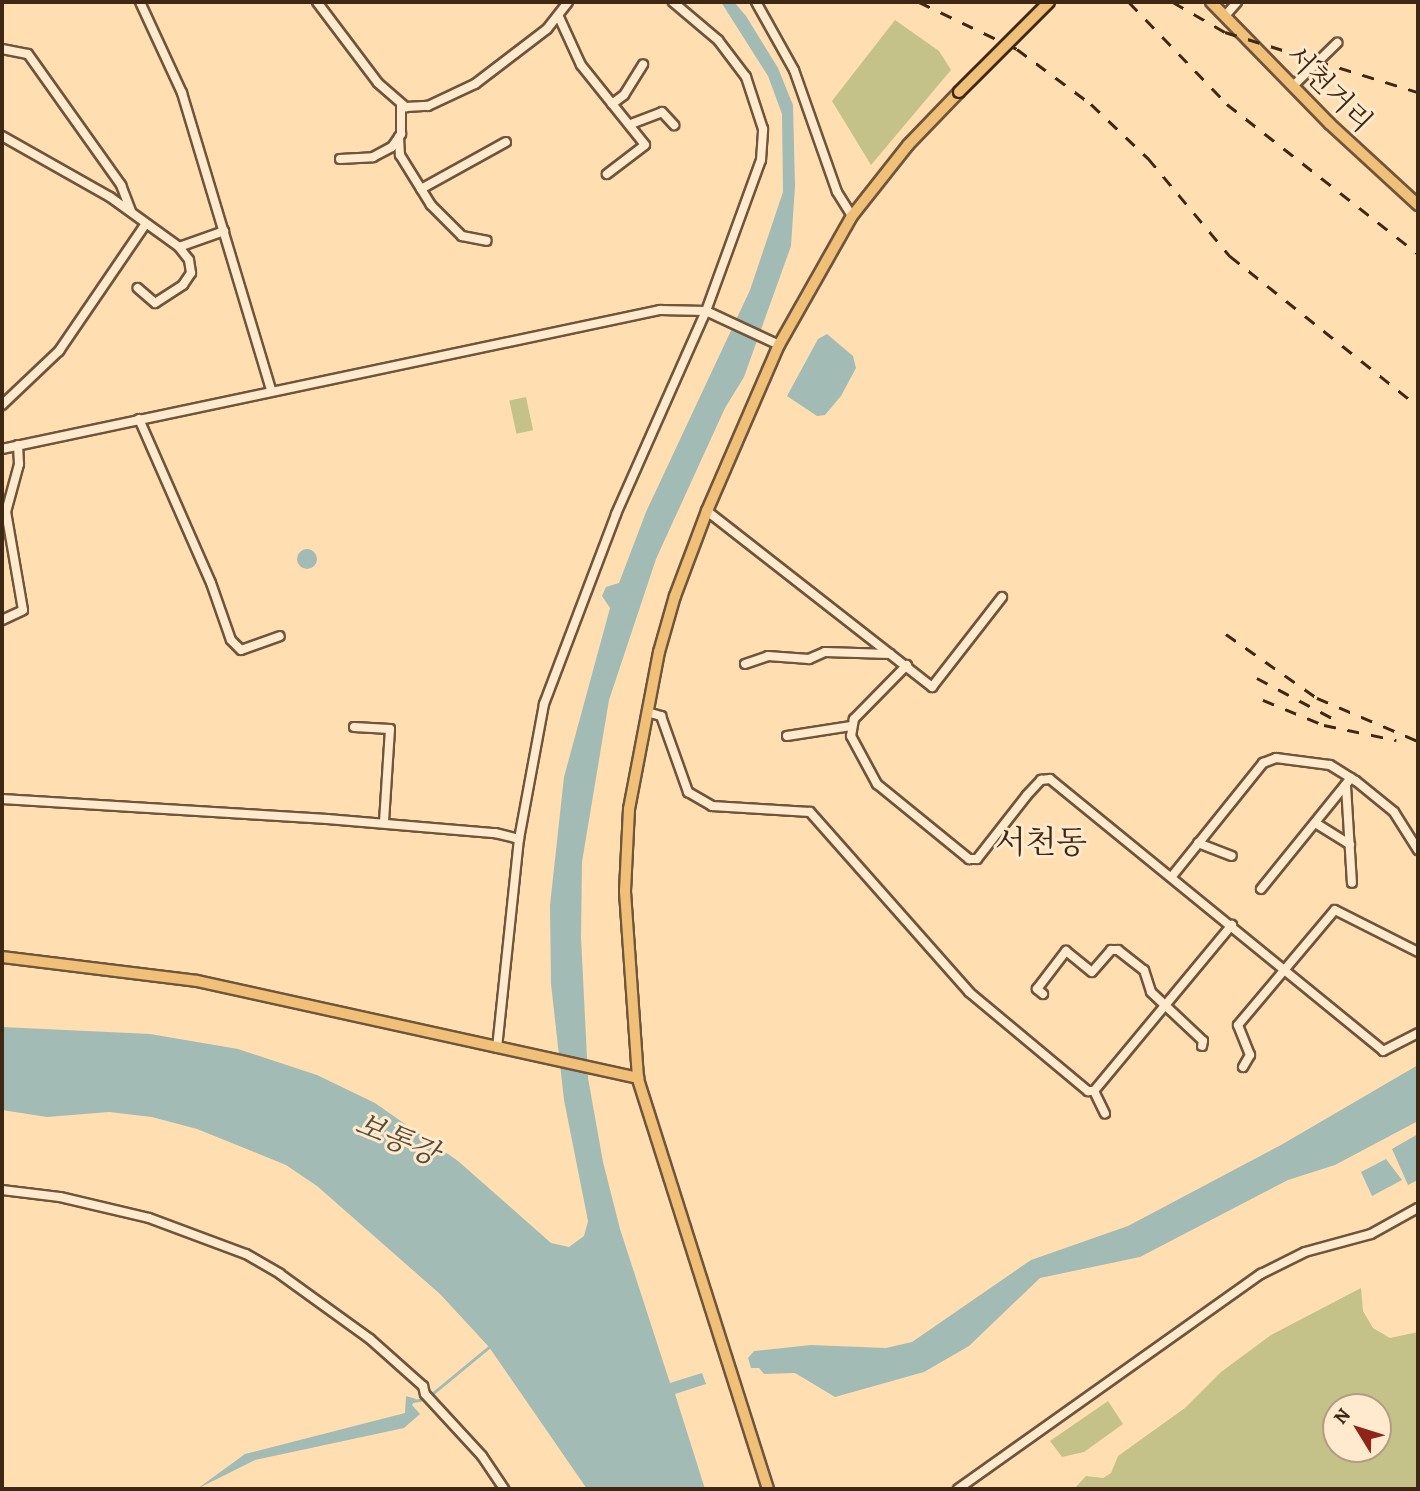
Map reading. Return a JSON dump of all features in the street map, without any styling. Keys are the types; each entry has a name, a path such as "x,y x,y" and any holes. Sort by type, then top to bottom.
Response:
{"main road":[{"path":"768,1489 638,1078 625,891 629,809 646,712 672,607 706,511 779,345 852,216 908,145 1049,2"},
{"name":"서천거리","path":"1211,2 1293,86 1418,205"},
{"path":"2,957 197,981 638,1078"}],"street":[{"path":"140,2 182,93 271,390"},
{"path":"317,2 378,83 401,104 428,106 475,84 559,17 569,2"},
{"path":"503,1050 519,839 536,734 569,632 706,311 761,159 763,129 746,77 732,55 673,2"},
{"path":"756,2 794,70 836,192 852,216"},
{"path":"1225,16 1237,2"},
{"path":"559,17 573,52 645,145 607,174"},
{"path":"1293,86 1337,43"},
{"path":"2,49 28,54 121,185 131,211"},
{"path":"612,104 625,95 643,65"},
{"path":"401,104 400,155 421,189 462,236 487,241"},
{"path":"631,124 662,112 674,125"},
{"path":"2,136 131,211 145,225 179,247 189,260 191,273 183,285 155,303 138,288"},
{"path":"340,159 382,154 399,137"},
{"path":"421,189 506,142"},
{"path":"2,405 59,351 145,225"},
{"path":"179,247 224,231"},
{"path":"2,449 271,390 660,310 706,311 779,345"},
{"path":"139,419 211,583 231,640 241,650 280,636"},
{"path":"2,620 23,610 6,512 19,464 18,445"},
{"path":"706,511 932,687 1002,597"},
{"path":"745,664 768,656 809,659 824,652 890,654"},
{"path":"787,736 851,726 907,665"},
{"path":"646,712 661,716 688,792 712,806 810,812 969,992 1072,1074 1084,1089 1094,1091"},
{"path":"851,726 858,752 877,784 969,859 977,859 1041,780 1051,779 1173,875 1383,1051 1418,1033"},
{"path":"354,727 390,729 384,823"},
{"path":"1173,875 1263,763 1276,758 1330,765 1348,782 1394,812 1418,850"},
{"path":"1261,889 1317,824 1348,782"},
{"path":"1348,782 1352,883"},
{"path":"2,799 384,823 519,839"},
{"path":"1317,824 1350,845"},
{"path":"1198,844 1232,856"},
{"path":"1243,1067 1250,1055 1238,1025 1335,910 1418,952"},
{"path":"1094,1091 1232,925"},
{"path":"1043,994 1037,989 1066,951 1092,972 1111,950 1118,950 1144,970 1151,992 1203,1041 1202,1046"},
{"path":"1094,1091 1105,1114"},
{"path":"2,1190 60,1197 149,1218 246,1255 370,1339 423,1386 429,1396 467,1436 504,1489"},
{"path":"958,1489 1261,1274 1305,1252 1371,1234 1418,1208"}],"shaded area":[{"path":"895,20 939,51 951,70 871,165 832,101"},
{"path":"526,397 533,430 516,434 509,401"},
{"path":"1361,1288 1363,1311 1373,1328 1390,1338 1418,1332 1418,1489 1074,1489 1086,1476 1103,1478 1111,1473 1118,1456 1185,1408 1221,1372 1271,1335"},
{"path":"1108,1401 1123,1424 1084,1452 1062,1457 1050,1441"}],"water":[{"name":"보통강","path":"721,2 734,2 746,16 778,68 793,105 795,186 791,246 744,377 725,408 656,559 609,700 582,862 581,937 588,1078 603,1162 620,1229 670,1383 702,1373 706,1384 675,1394 705,1489 587,1489 489,1347 440,1294 317,1186 286,1165 197,1129 152,1117 109,1112 47,1117 2,1110 2,1027 150,1034 238,1049 317,1075 375,1103 458,1161 551,1243 569,1247 584,1236 588,1221 564,1100 551,984 550,905 564,777 610,608 602,596 606,587 619,583 646,512 750,290 783,192 782,114 768,76"},
{"path":"827,334 853,356 856,368 841,396 825,415 817,416 787,396 818,339"},
{"path":"307,549 314,552 317,559 314,566 307,569 300,566 297,559 300,552"},
{"path":"1418,1065 1418,1121 1335,1165 1288,1180 1140,1257 1040,1278 969,1346 924,1372 835,1397 795,1373 764,1374 759,1368 751,1368 748,1358 754,1351 811,1345 886,1348 912,1342 1031,1260 1128,1226 1281,1145"},
{"path":"1418,1134 1418,1180 1408,1185 1392,1149"},
{"path":"1386,1159 1402,1180 1372,1196 1361,1172"},
{"path":"406,1396 416,1399 412,1405 420,1414 404,1428 255,1460 197,1489 245,1454 405,1413"}],"waterway":[{"path":"413,1401 426,1399 489,1347"}],"railway":[{"path":"919,2 1017,49 1091,104 1148,158 1230,256 1418,406"},
{"path":"1129,2 1227,104 1418,254"},
{"path":"1173,2 1225,32 1418,92"},
{"path":"1226,634 1317,698 1418,741"},
{"path":"1257,678 1334,719"},
{"path":"1263,700 1324,725 1396,740"}],"district":[{"name":"서천동","path":"1041,842"}]}
